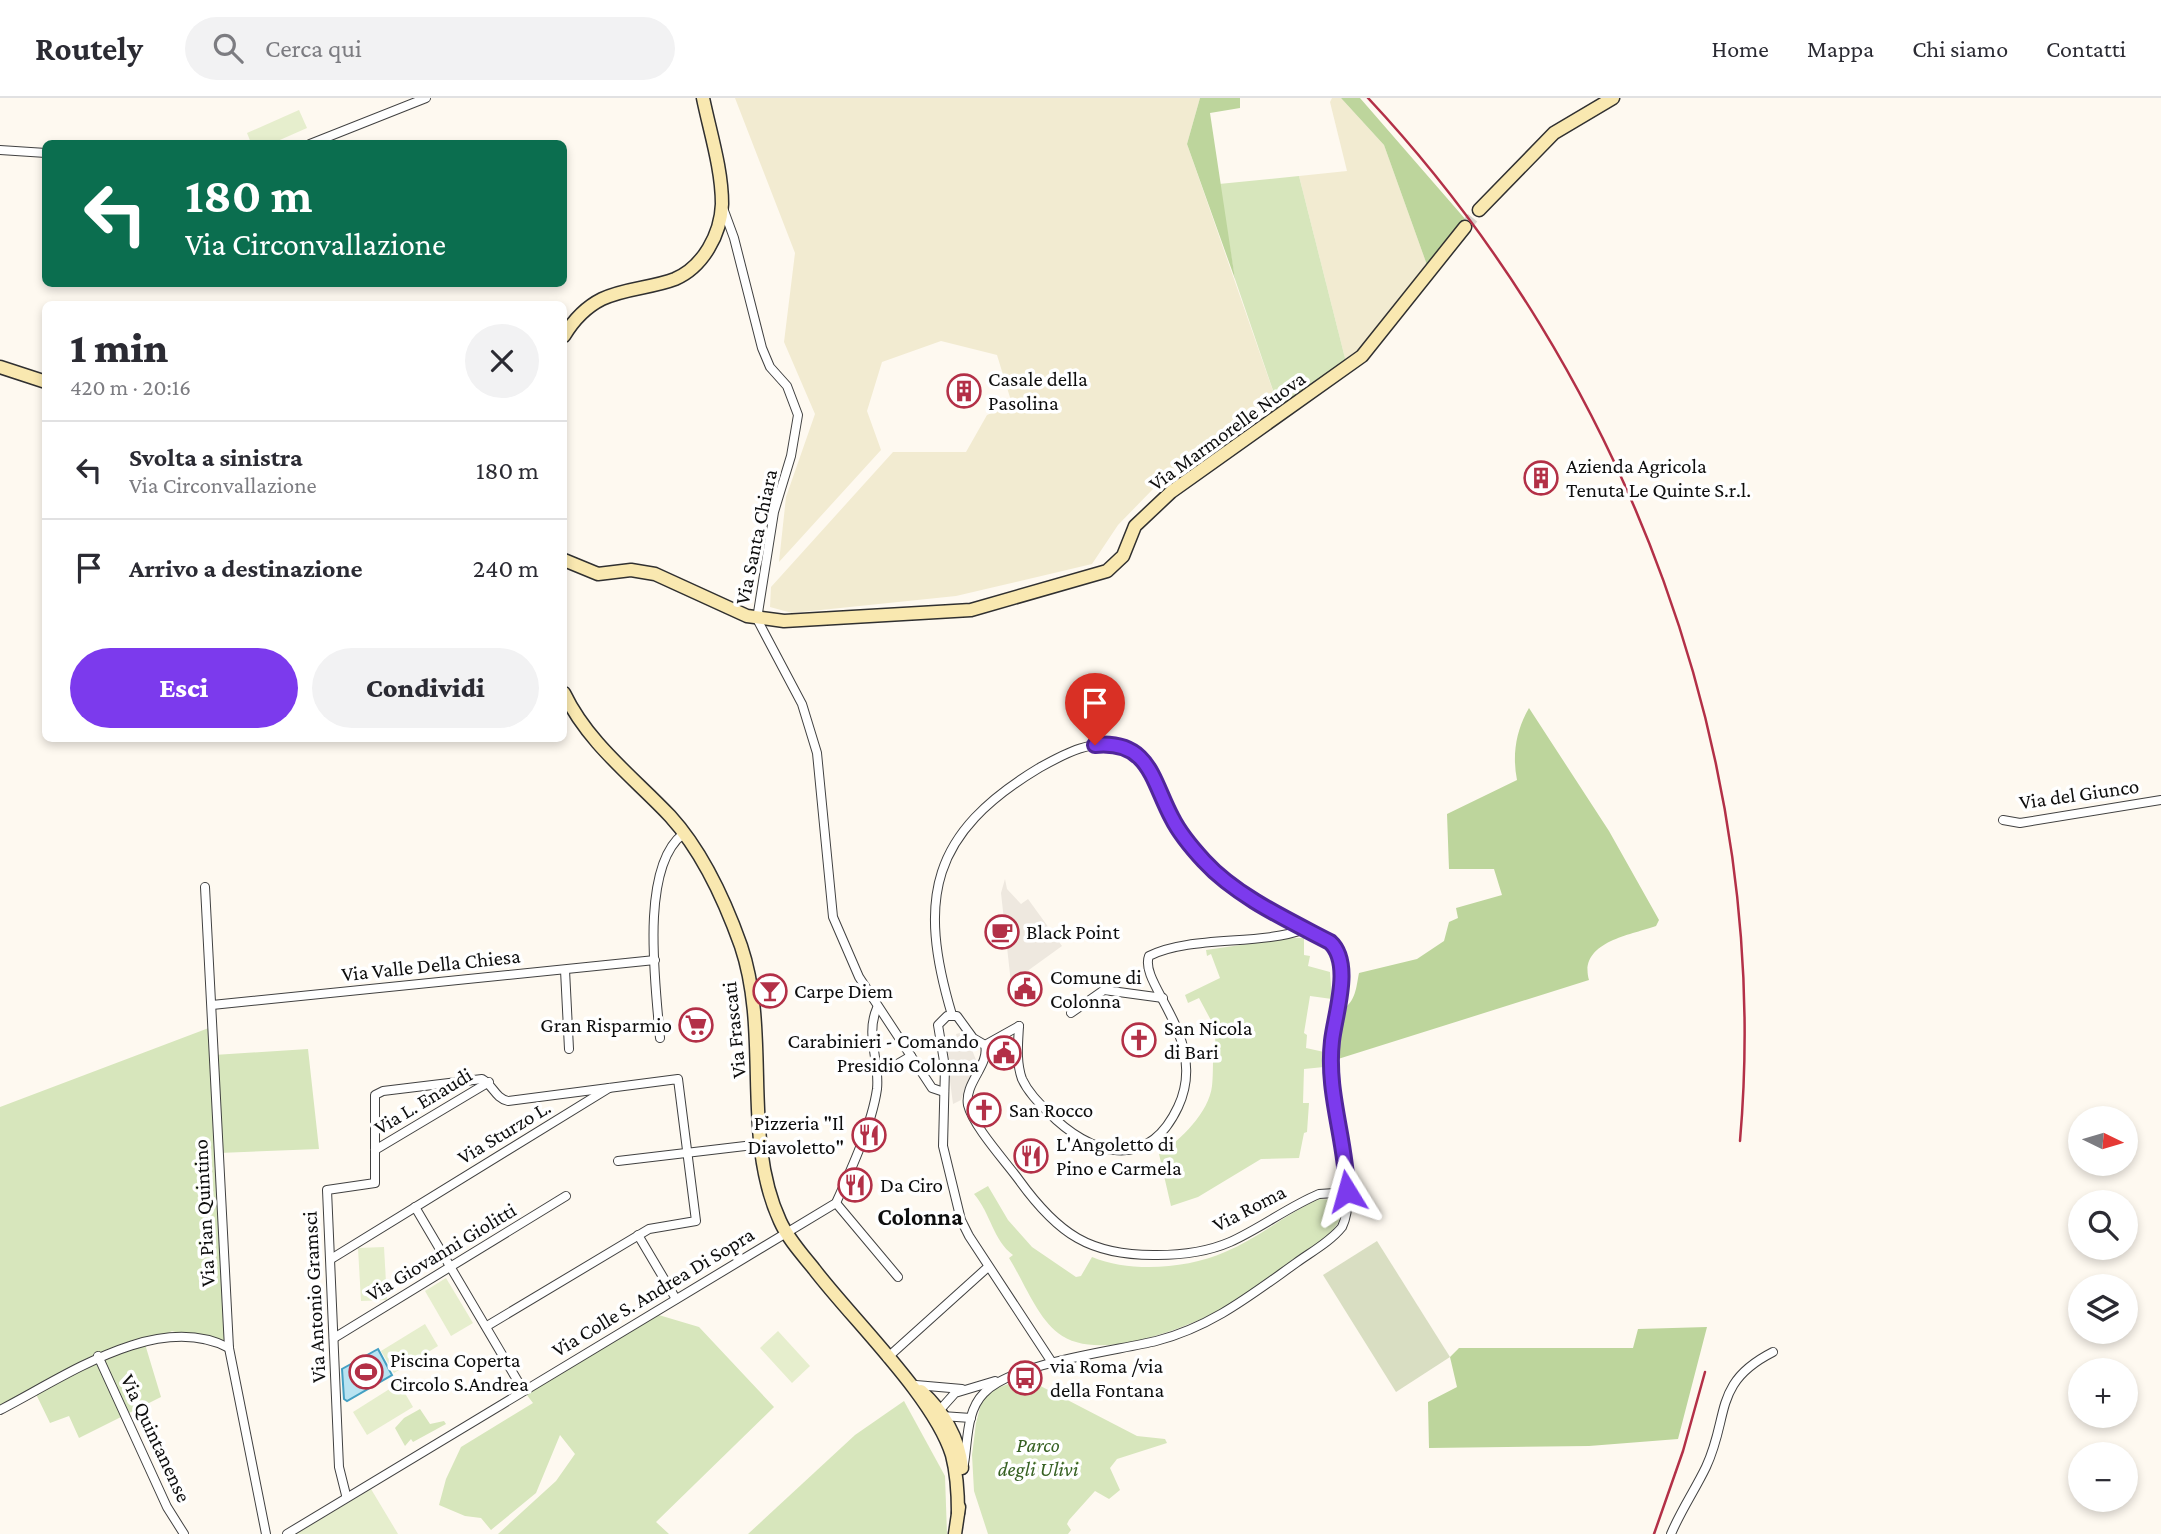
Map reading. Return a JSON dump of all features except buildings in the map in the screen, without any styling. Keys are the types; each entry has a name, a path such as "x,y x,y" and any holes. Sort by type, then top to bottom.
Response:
{"street":[{"path":"320,140 426,98"},
{"path":"567,332 576,319 600,300 673,279 688,271 714,238 722,206 703,98"},
{"path":"1479,210 1554,133 1614,98"},
{"path":"0,150 42,153"},
{"name":"Via Santa Chiara","path":"722,206 762,348 770,367 794,400 797,423 774,512 757,619 812,728 817,753 833,917 850,958 877,1008 934,1090 944,1093"},
{"name":"Via Marmorelle Nuova","path":"567,562 598,574 636,570 655,574 757,619 791,621 971,610 1107,571 1123,556 1135,526 1171,492 1362,356 1465,227"},
{"path":"0,367 42,381"},
{"name":"Via Frascati","path":"567,698 586,732 683,834 728,914 751,983 762,1144 769,1191 787,1233 887,1358 939,1415"},
{"path":"949,1015 934,934 938,885 948,853 972,819 1001,793 1057,758 1091,746 1117,746 1141,758 1154,776 1174,822 1208,865 1229,882 1332,944 1340,961 1331,1075 1346,1177 1345,1222 1338,1233 1222,1315 1159,1340 1053,1364 965,1389 950,1397 939,1415 954,1465 958,1513"},
{"name":"Via del Giunco","path":"2003,820 2020,823 2161,800"},
{"path":"660,1038 654,960 658,881 671,847 683,834"},
{"name":"Via Pian Quintino","path":"205,887 229,1348 266,1534"},
{"path":"949,1015 960,1017 973,1038 985,1045 1018,1026 1018,1063 1030,1093 1081,1139 1104,1150 1120,1152 1148,1142 1175,1112 1186,1081 1184,1044 1148,969 1147,959 1151,955 1215,942 1287,934 1305,929"},
{"name":"Via Valle Della Chiesa","path":"212,1005 654,960"},
{"path":"565,970 569,1049"},
{"path":"1071,1013 1104,990 1163,998"},
{"path":"877,1008 872,1020 877,1087 858,1150 836,1203 898,1277"},
{"path":"949,1015 938,1027 944,1062 943,1133 946,1159 961,1220 988,1267 1053,1364"},
{"name":"Via Roma","path":"985,1045 985,1054 973,1081 968,1101 972,1113 1032,1197 1080,1239 1104,1252 1142,1255 1201,1251 1235,1240 1319,1194 1335,1192 1346,1205"},
{"path":"894,1066 911,1056"},
{"name":"Via Antonio Gramsci","path":"346,1495 340,1467 327,1190 376,1183 373,1104 376,1093 482,1079 489,1082"},
{"path":"487,1326 649,1229 696,1221 678,1079 508,1101 498,1096 489,1082"},
{"name":"Via L. Enaudi","path":"375,1150 489,1082"},
{"name":"Via Sturzo L.","path":"331,1259 612,1087"},
{"path":"618,1161 762,1144"},
{"name":"Via Giovanni Giolitti","path":"334,1338 566,1196"},
{"name":"Via Colle S. Andrea Di Sopra","path":"287,1534 346,1495 836,1203"},
{"path":"415,1207 523,1390"},
{"path":"638,1235 676,1299"},
{"path":"887,1358 988,1267"},
{"path":"0,1410 115,1349 174,1337 209,1338 229,1348"},
{"path":"1671,1534 1682,1506 1706,1467 1720,1412 1733,1383 1748,1368 1773,1352"},
{"name":"Via Quintanense","path":"98,1356 167,1507 184,1534"},
{"path":"955,1534 971,1418 981,1396 1005,1378"},
{"path":"908,1381 931,1389 965,1389"},
{"path":"939,1415 971,1418"},
{"path":"939,1415 960,1452 962,1477"}],"shaded area":[{"path":"735,98 1200,98 1187,144 1279,408 1191,450 1118,525 1092,564 956,596 792,613 770,607 771,587 893,452 966,452 987,415 1012,404 997,355 941,341 882,362 867,411 881,450 779,562 786,497 815,414 784,342 795,253"},
{"path":"1332,98 1341,98 1384,145 1427,265 1370,340 1346,362 1299,176 1347,171 1330,102"},
{"path":"1005,879 1007,889 1021,904 1028,899 1062,946 1011,983 1001,893"},
{"path":"965,1032 976,1060 961,1100 953,1104 946,1050 959,1047 956,1034"}],"green space":[{"path":"1200,98 1240,98 1240,108 1210,113 1235,279 1187,144"},
{"path":"1341,98 1360,98 1466,220 1427,265 1384,145"},
{"path":"299,110 307,128 280,140 250,140 247,133"},
{"path":"1299,176 1346,362 1279,408 1235,279 1219,184"},
{"path":"1529,708 1609,831 1659,920 1656,926 1621,937 1599,949 1591,957 1588,967 1589,980 1338,1059 1342,1010 1353,998 1359,973 1417,959 1444,941 1449,922 1458,918 1456,908 1502,895 1494,869 1449,869 1447,814 1517,780 1516,743"},
{"path":"1304,938 1304,955 1310,956 1308,966 1330,972 1332,999 1310,996 1304,1033 1307,1035 1306,1048 1324,1052 1324,1067 1304,1069 1303,1103 1309,1103 1307,1132 1304,1133 1299,1158 1261,1159 1198,1197 1171,1206 1159,1154 1185,1133 1206,1106 1212,1086 1213,1054 1216,1052 1215,1037 1207,1037 1205,1031 1214,1026 1199,998 1188,1003 1185,995 1220,978 1211,954 1207,956 1206,950"},
{"path":"214,1026 214,1055 308,1049 319,1149 219,1153 229,1348 172,1331 145,1344 161,1397 79,1438 69,1416 50,1423 35,1392 0,1410 0,1107"},
{"path":"988,1186 1008,1220 1032,1247 1076,1277 1081,1276 1092,1257 1141,1267 1176,1265 1210,1258 1237,1246 1319,1199 1335,1200 1340,1209 1340,1217 1336,1226 1321,1240 1243,1297 1218,1311 1148,1338 1098,1345 1076,1342 1058,1333 1044,1318 1009,1258 1013,1255 1001,1242 974,1194"},
{"path":"1377,1241 1450,1357 1396,1392 1323,1275"},
{"path":"384,1247 387,1300 361,1301 358,1248"},
{"path":"446,1278 473,1323 451,1336 425,1291"},
{"path":"652,1313 699,1327 774,1407 656,1522 669,1534 498,1534 556,1481 575,1454 560,1435 536,1493 491,1530 481,1518 465,1516 439,1505 446,1479 461,1447 533,1403 523,1390"},
{"path":"425,1324 438,1346 394,1373 381,1351"},
{"path":"1707,1327 1678,1439 1589,1446 1429,1448 1428,1402 1457,1387 1450,1357 1459,1348 1633,1348 1638,1329"},
{"path":"778,1331 810,1366 792,1383 760,1348"},
{"name":"Parco degli Ulivi","path":"1025,1378 1137,1436 1165,1439 1167,1443 1117,1459 1110,1468 1120,1490 1109,1499 1095,1491 1069,1520 1067,1524 1071,1530 1068,1534 988,1534 974,1491 972,1455 981,1404 989,1391"},
{"path":"399,1383 413,1407 367,1435 353,1412"},
{"path":"904,1401 945,1476 947,1534 748,1534 855,1435"},
{"path":"420,1409 430,1424 444,1421 446,1424 413,1442 411,1439 405,1446 395,1428 404,1418"},
{"path":"371,1489 398,1534 296,1534"}],"water":[{"name":"Piscina Coperta Circolo S.Andrea","path":"378,1349 392,1375 347,1401 344,1399 342,1369"}],"tunnel":[{"path":"1465,227 1479,210"}],"railway":[{"path":"1368,98 1460,207 1540,324 1608,450 1664,581 1705,717 1732,857 1744,998 1740,1141"},
{"path":"1654,1534 1683,1451 1705,1372"}],"place":[{"name":"Casale della Pasolina","path":"964,391"},
{"name":"Azienda Agricola Tenuta Le Quinte S.r.l.","path":"1541,478"},
{"name":"Black Point","path":"1002,932"},
{"name":"Comune di Colonna","path":"1025,989"},
{"name":"Carpe Diem","path":"770,991"},
{"name":"Gran Risparmio","path":"696,1025"},
{"name":"San Nicola di Bari","path":"1139,1040"},
{"name":"Carabinieri - Comando Presidio Colonna","path":"1004,1053"},
{"name":"San Rocco","path":"984,1110"},
{"name":"Pizzeria \"Il Diavoletto\"","path":"869,1135"},
{"name":"L'Angoletto di Pino e Carmela","path":"1031,1156"},
{"name":"Da Ciro","path":"855,1185"},
{"name":"Piscina Coperta Circolo S.Andrea","path":"366,1372"},
{"name":"via Roma /via della Fontana","path":"1025,1378"}],"district":[{"name":"Colonna","path":"920,1217"}],"route":[{"path":"1095,745 1121,747 1141,758 1154,776 1174,822 1208,865 1255,899 1330,942 1338,951 1341,964 1331,1075 1347,1191"}]}
